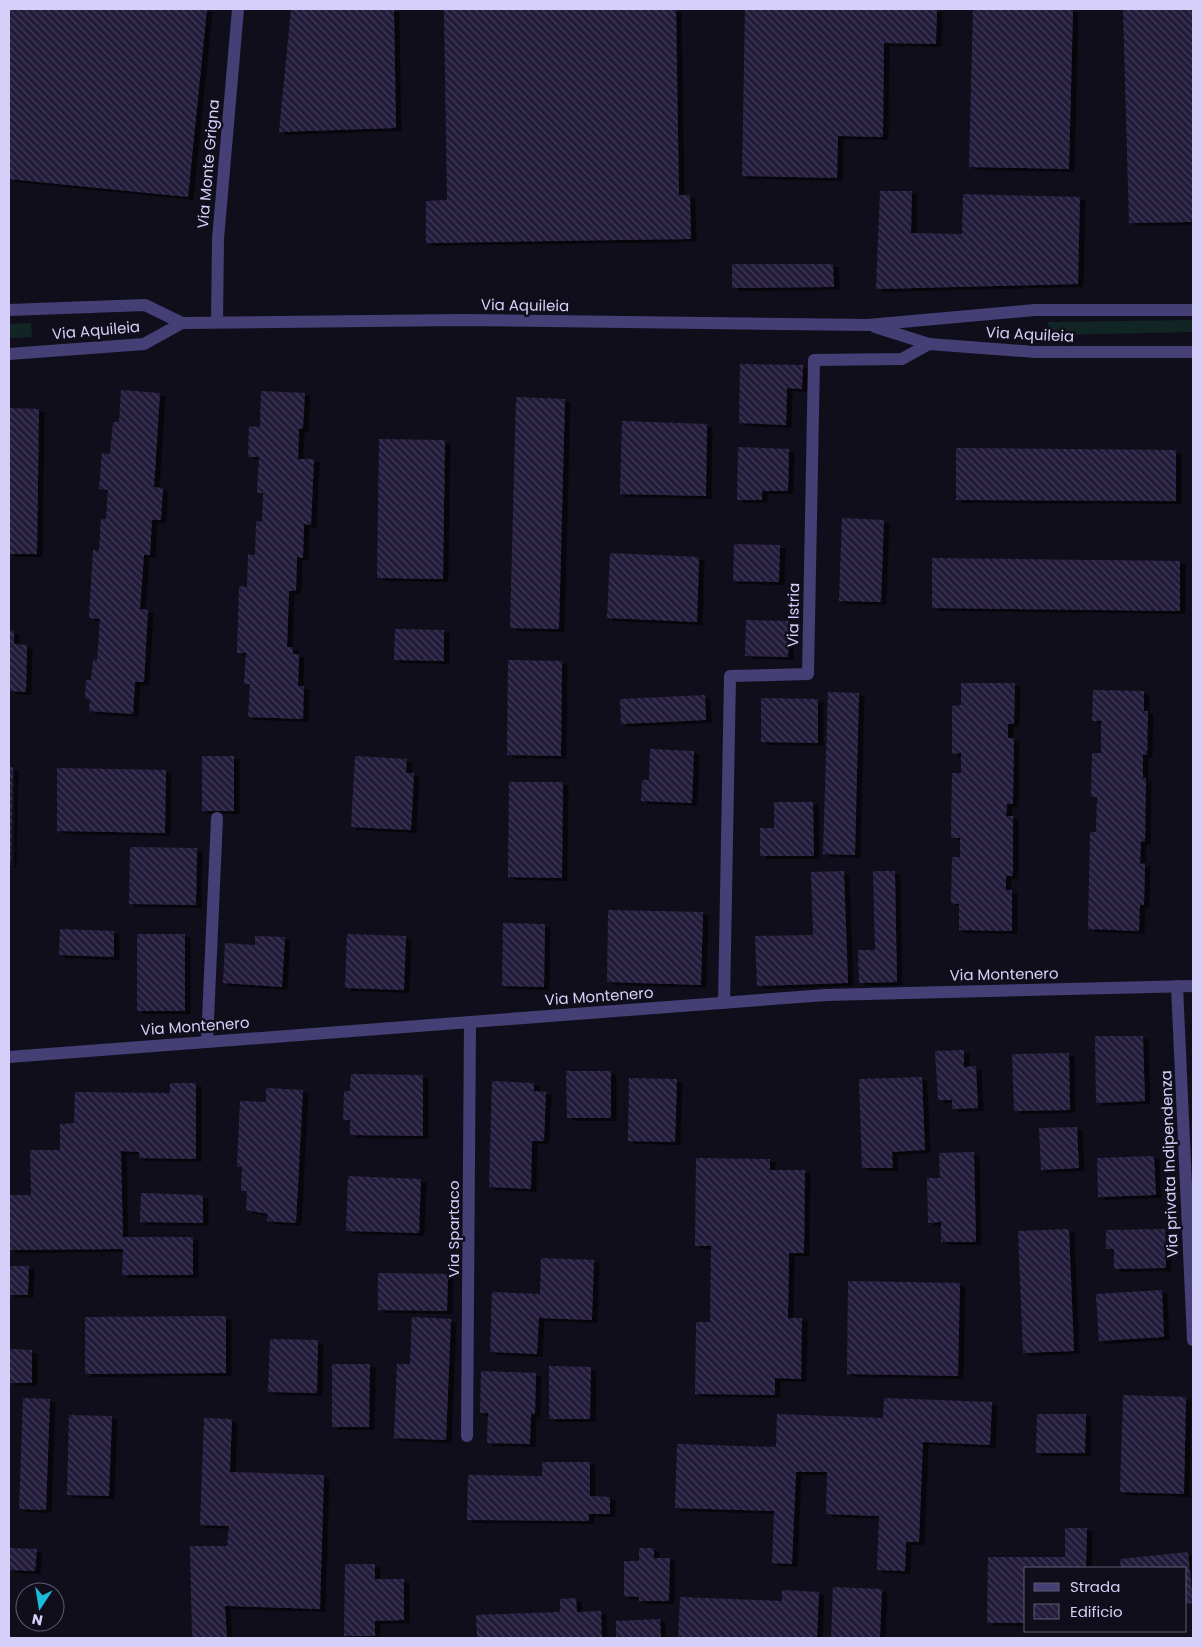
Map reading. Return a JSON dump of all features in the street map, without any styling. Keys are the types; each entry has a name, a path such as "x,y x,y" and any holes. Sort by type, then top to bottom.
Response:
{"street":[{"name":"Via Monte Grigna","path":"217,322 218,239 238,9"},
{"name":"Via Aquileia","path":"9,310 146,305 182,323"},
{"name":"Via Aquileia","path":"9,354 144,344 182,323 462,320 868,325 1036,310 1193,310"},
{"name":"Via Aquileia","path":"868,325 928,344 1036,352 1193,352"},
{"name":"Via Istria","path":"724,1003 730,676 808,674 814,360 902,359 928,344"},
{"path":"208,1042 218,818"},
{"name":"Via privata Indipendenza","path":"1177,986 1193,1340"},
{"name":"Via Montenero","path":"9,1057 826,995 1193,986"},
{"name":"Via Spartaco","path":"467,1436 470,1022"}],"green space":[{"path":"1193,320 1193,332 1050,335 1048,322"},
{"path":"31,323 32,337 9,338 9,324"}],"building":[{"path":"9,9 207,9 188,197 9,179"},
{"path":"291,9 394,9 396,128 279,132"},
{"path":"444,9 676,9 679,195 690,195 691,239 426,243 426,201 447,200"},
{"path":"745,9 937,9 936,44 884,43 883,137 838,136 837,178 742,176"},
{"path":"973,9 1073,9 1069,169 969,167"},
{"path":"1123,9 1193,9 1193,222 1129,223"},
{"path":"880,191 912,191 911,233 962,234 963,194 1080,197 1078,284 876,289"},
{"path":"732,264 833,264 834,287 732,288"},
{"path":"740,364 803,365 802,389 787,388 786,425 739,423"},
{"path":"121,390 160,393 154,487 163,488 161,520 152,520 150,555 144,555 140,609 148,610 144,682 135,682 133,714 89,711 90,699 85,699 86,680 91,680 93,660 97,660 100,619 89,618 93,550 99,551 101,519 106,519 108,490 99,489 102,453 110,454 113,422 119,422"},
{"path":"261,391 305,393 303,428 299,429 298,459 314,459 311,525 304,524 303,558 297,557 296,591 289,591 287,647 293,647 293,654 299,654 298,686 304,686 303,719 248,717 250,684 244,684 246,653 237,653 239,586 247,587 248,554 255,555 256,521 262,522 263,493 257,493 259,457 248,457 249,426 260,427"},
{"path":"516,397 565,399 559,629 510,628"},
{"path":"9,408 39,409 37,554 9,554"},
{"path":"622,421 707,424 706,496 620,494"},
{"path":"379,439 445,440 443,579 377,578"},
{"path":"738,447 789,449 788,491 762,491 762,500 737,500"},
{"path":"956,448 1176,450 1176,501 956,500"},
{"path":"842,518 884,520 881,602 839,601"},
{"path":"734,544 780,545 779,582 733,581"},
{"path":"610,553 699,557 697,622 607,618"},
{"path":"932,558 1180,561 1180,611 932,608"},
{"path":"746,620 789,621 788,657 745,656"},
{"path":"395,629 444,630 444,661 394,660"},
{"path":"9,630 14,631 14,644 27,645 26,692 9,691"},
{"path":"508,660 562,661 561,756 507,755"},
{"path":"961,683 1015,683 1014,724 1008,724 1008,738 1014,738 1013,804 1007,804 1006,816 1013,816 1013,876 1006,876 1006,890 1012,890 1012,931 959,930 959,904 951,903 952,857 960,857 960,838 951,838 952,773 961,773 961,753 952,754 952,706 961,705"},
{"path":"1093,690 1144,691 1144,711 1148,711 1147,755 1143,754 1143,778 1146,778 1145,842 1141,841 1140,864 1145,863 1144,905 1140,905 1139,931 1088,929 1090,832 1096,832 1097,797 1091,797 1092,753 1101,753 1101,721 1092,721"},
{"path":"828,692 859,693 855,855 823,854"},
{"path":"705,695 706,720 621,724 620,699"},
{"path":"761,698 818,699 818,743 761,742"},
{"path":"650,749 694,751 692,803 641,801 642,780 649,780"},
{"path":"202,756 234,756 234,811 202,811"},
{"path":"355,756 407,759 406,773 414,773 411,830 351,827"},
{"path":"9,767 13,767 11,865 9,865"},
{"path":"57,768 166,770 165,833 57,831"},
{"path":"509,782 563,782 562,878 508,877"},
{"path":"774,802 813,802 814,856 760,856 760,828 774,828"},
{"path":"130,847 197,848 196,905 129,904"},
{"path":"844,871 848,983 757,986 755,936 813,935 811,872"},
{"path":"873,871 895,871 897,982 859,983 858,950 875,950"},
{"path":"608,910 703,912 701,985 607,982"},
{"path":"503,923 545,924 544,987 502,986"},
{"path":"60,929 114,931 114,957 59,955"},
{"path":"137,934 185,934 185,1011 137,1011"},
{"path":"347,934 406,936 404,990 345,988"},
{"path":"255,936 285,937 282,987 223,983 225,943 255,945"},
{"path":"1095,1036 1143,1036 1145,1101 1096,1103"},
{"path":"964,1050 964,1067 976,1066 978,1108 952,1109 952,1100 938,1100 935,1051"},
{"path":"1069,1053 1070,1110 1014,1111 1012,1054"},
{"path":"566,1071 611,1071 611,1118 567,1118"},
{"path":"351,1074 423,1075 423,1136 350,1135 350,1120 343,1120 344,1091 350,1091"},
{"path":"922,1077 925,1150 892,1152 893,1168 862,1168 859,1079"},
{"path":"629,1078 677,1079 675,1142 628,1141"},
{"path":"492,1081 534,1083 534,1091 546,1092 544,1141 532,1141 531,1189 489,1187"},
{"path":"170,1083 196,1083 196,1159 139,1158 139,1152 121,1151 123,1237 193,1237 193,1275 122,1275 123,1249 9,1250 9,1195 31,1195 30,1150 60,1150 60,1124 74,1123 75,1092 170,1093"},
{"path":"266,1088 303,1090 296,1223 267,1221 268,1214 246,1210 247,1191 241,1191 242,1167 237,1167 240,1101 266,1102"},
{"path":"1077,1127 1079,1168 1041,1170 1039,1128"},
{"path":"974,1152 976,1242 941,1242 941,1222 928,1223 927,1178 940,1178 939,1153"},
{"path":"1154,1156 1156,1195 1098,1197 1097,1158"},
{"path":"696,1158 770,1159 770,1170 805,1170 804,1253 789,1253 788,1318 802,1318 801,1379 775,1378 775,1395 695,1394 696,1322 710,1322 711,1246 695,1246"},
{"path":"348,1176 421,1179 419,1233 346,1231"},
{"path":"141,1193 203,1195 203,1223 140,1222"},
{"path":"1069,1229 1074,1351 1023,1353 1018,1231"},
{"path":"1165,1229 1166,1268 1114,1269 1114,1249 1106,1249 1106,1230"},
{"path":"541,1258 594,1260 592,1320 539,1318 537,1354 490,1352 492,1292 540,1294"},
{"path":"9,1266 29,1266 28,1295 9,1295"},
{"path":"378,1273 448,1274 447,1311 378,1310"},
{"path":"848,1281 960,1283 958,1376 847,1374"},
{"path":"1162,1290 1164,1337 1099,1341 1096,1294"},
{"path":"226,1316 226,1373 85,1374 85,1317"},
{"path":"412,1317 451,1319 446,1440 394,1438 397,1364 410,1364"},
{"path":"270,1339 318,1340 317,1393 268,1392"},
{"path":"9,1349 32,1350 32,1383 9,1383"},
{"path":"332,1364 370,1364 369,1427 332,1427"},
{"path":"549,1366 591,1367 590,1419 549,1419"},
{"path":"481,1371 536,1373 535,1414 531,1414 530,1444 487,1443 488,1413 480,1413"},
{"path":"1123,1395 1186,1397 1184,1494 1120,1492"},
{"path":"23,1398 50,1399 46,1510 19,1509"},
{"path":"884,1398 992,1402 990,1445 923,1442 919,1542 906,1542 905,1571 877,1570 879,1516 826,1514 827,1472 796,1472 792,1564 772,1563 774,1511 675,1508 677,1444 776,1447 777,1414 883,1418"},
{"path":"1037,1414 1086,1414 1085,1453 1036,1453"},
{"path":"69,1415 112,1416 109,1496 67,1495"},
{"path":"204,1418 232,1419 230,1472 324,1475 320,1609 225,1606 227,1638 192,1638 190,1546 227,1546 229,1526 200,1525"},
{"path":"542,1462 590,1462 590,1496 610,1497 610,1514 589,1514 589,1521 467,1520 468,1475 542,1476"},
{"path":"1065,1528 1087,1528 1086,1567 1024,1567 1024,1623 987,1623 988,1557 1065,1557"},
{"path":"9,1548 37,1549 35,1571 9,1570"},
{"path":"639,1548 654,1548 654,1558 670,1558 669,1601 639,1601 639,1597 624,1596 624,1561 639,1561"},
{"path":"1188,1552 1193,1603 1187,1604 1187,1567 1121,1567 1120,1559"},
{"path":"345,1564 375,1564 375,1579 404,1579 404,1620 375,1621 375,1636 344,1636"},
{"path":"833,1587 882,1589 880,1638 831,1638"},
{"path":"782,1590 819,1592 817,1638 678,1638 680,1597 782,1601"},
{"path":"576,1598 577,1612 601,1611 602,1638 477,1638 476,1615 560,1612 560,1599"},
{"path":"660,1619 661,1638 616,1638 616,1621"}]}
